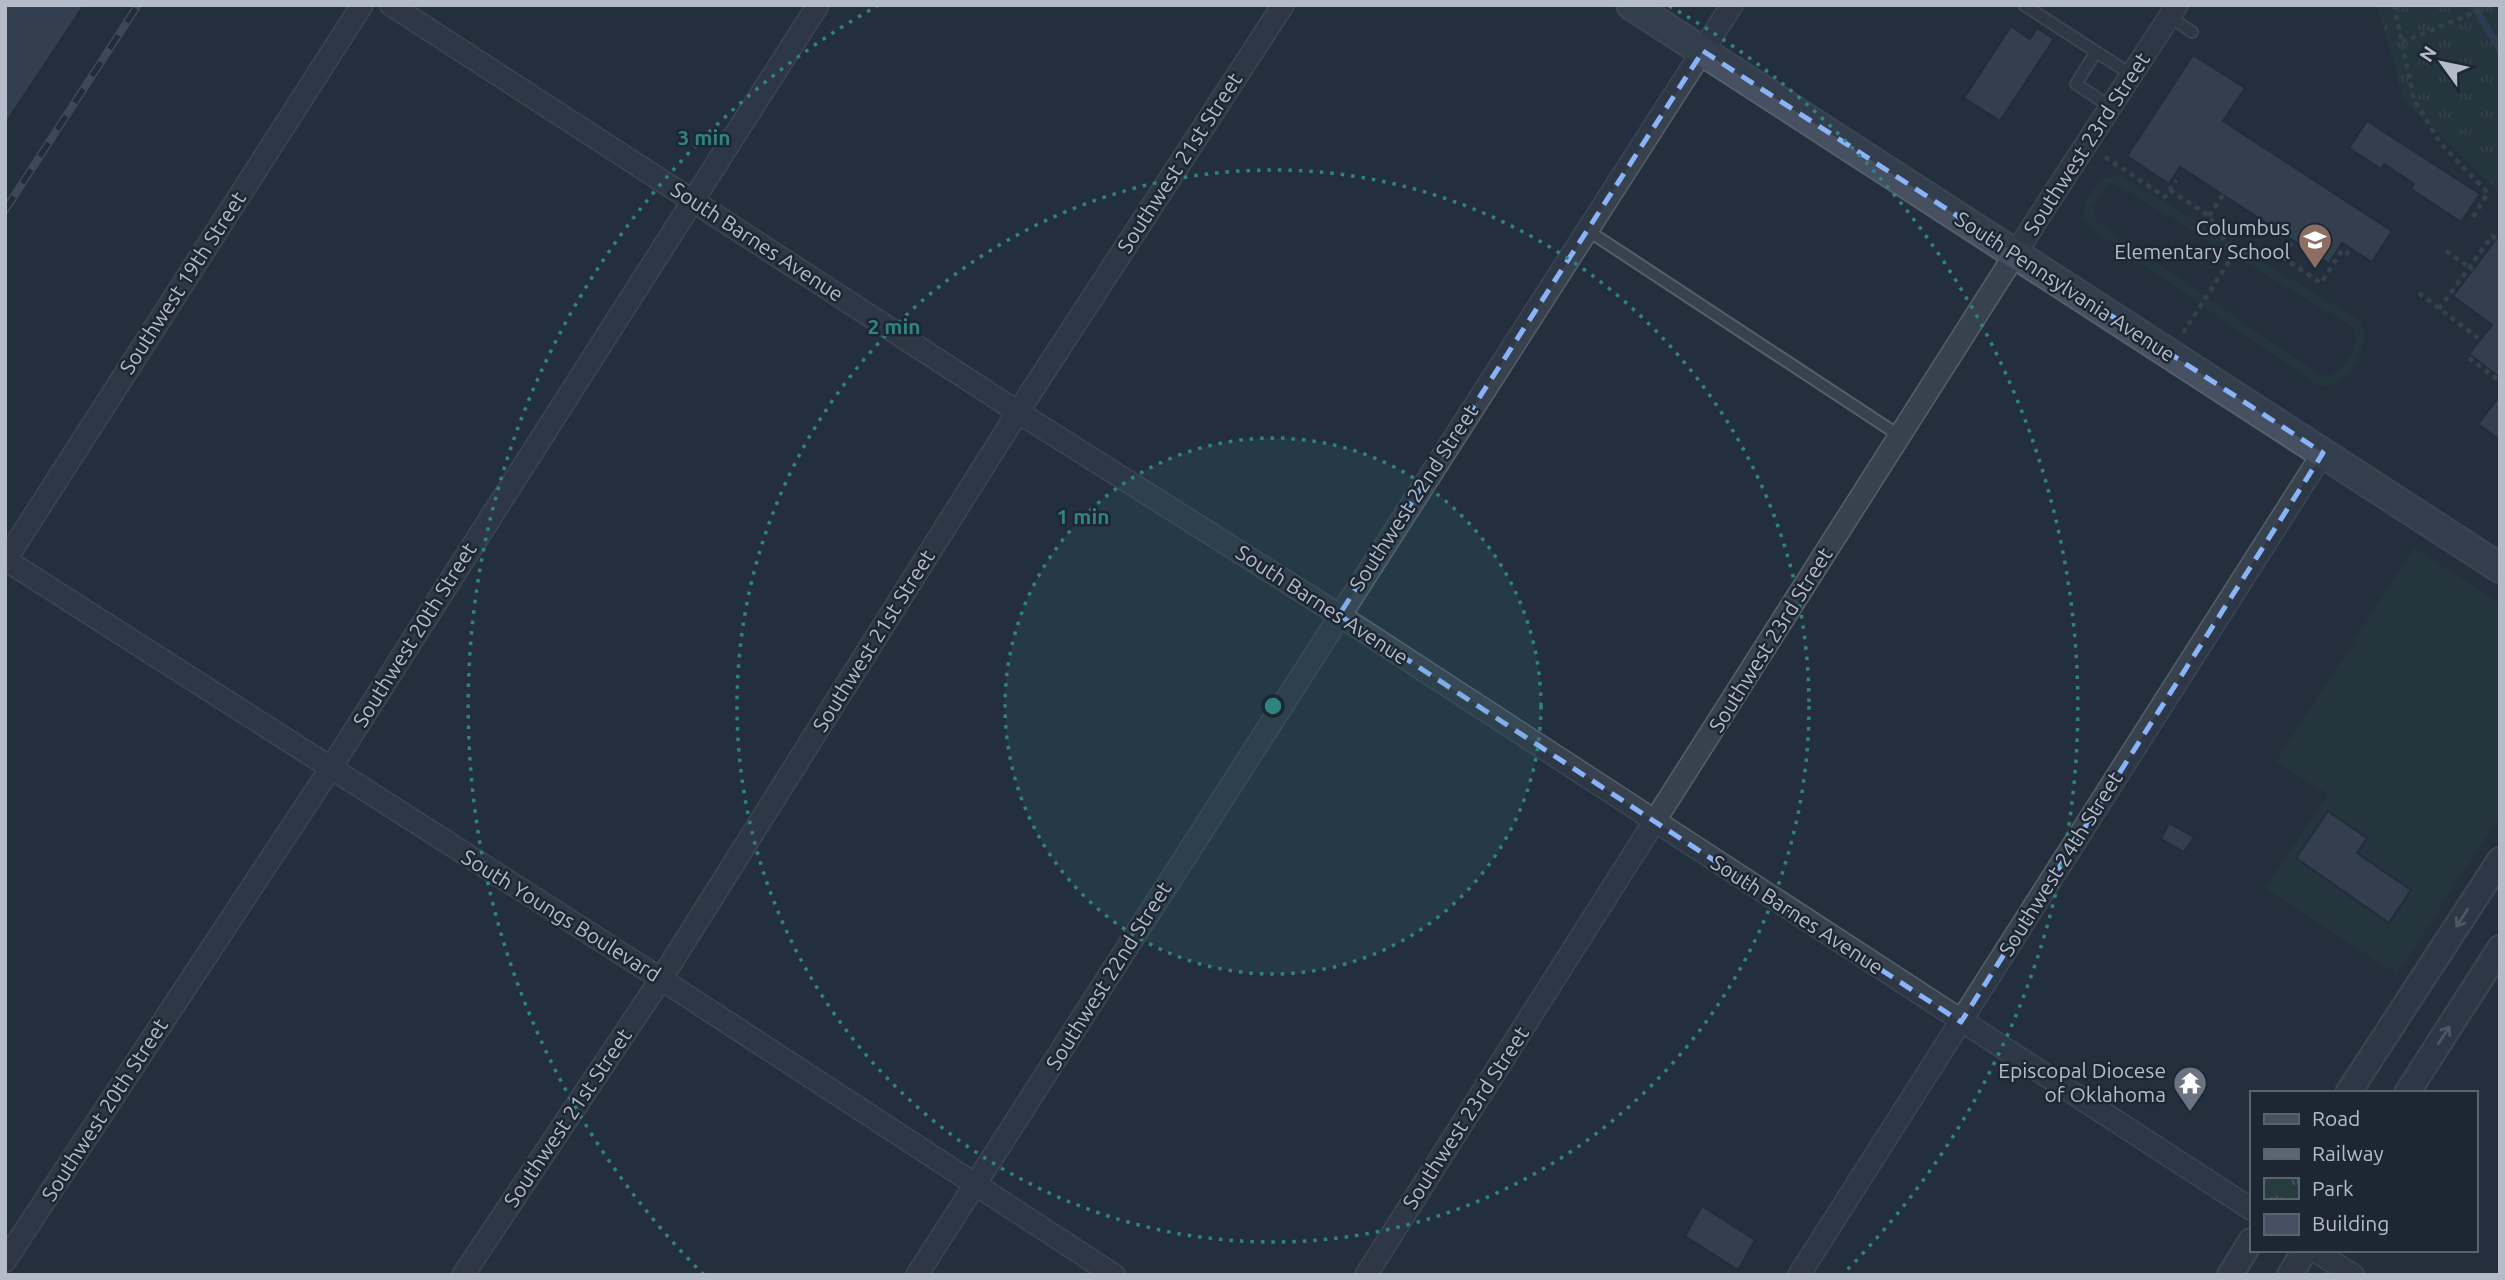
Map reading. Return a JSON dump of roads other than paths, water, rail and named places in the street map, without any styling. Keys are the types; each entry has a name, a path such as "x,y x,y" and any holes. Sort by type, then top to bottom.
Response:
{"main road":[{"name":"South Pennsylvania Avenue","path":"1631,5 2500,568"}],"street":[{"name":"Southwest 19th Street","path":"6,561 362,5"},
{"name":"South Barnes Avenue","path":"391,5 1018,412 1339,615 2250,1208"},
{"name":"Southwest 20th Street","path":"5,1261 330,769 818,5"},
{"name":"Southwest 21st Street","path":"463,1275 661,979 1018,412 1283,5"},
{"name":"Southwest 22nd Street","path":"917,1275 1732,5"},
{"name":"Southwest 23rd Street","path":"1366,1275 2015,254 2173,11"},
{"name":"Southwest 24th Street","path":"1799,1275 2323,453"},
{"name":"South Youngs Boulevard","path":"6,561 661,979 1114,1275"},
{"path":"2349,1091 2500,860"},
{"path":"2408,1091 2500,948"},
{"path":"2230,1275 2250,1243"},
{"path":"2290,1275 2304,1252"},
{"path":"2317,1252 2353,1275"}],"lane":[{"path":"2024,5 2132,75"},
{"path":"2173,11 2192,32"},
{"path":"2096,52 2076,84 2111,107"},
{"path":"1587,230 1900,436"}],"waterway":[{"path":"2473,5 2500,49"}],"railway":[{"path":"5,210 138,5"}],"place":[{"name":"Columbus Elementary School","path":"2315,270"},
{"name":"Episcopal Diocese of Oklahoma","path":"2190,1113"}]}
